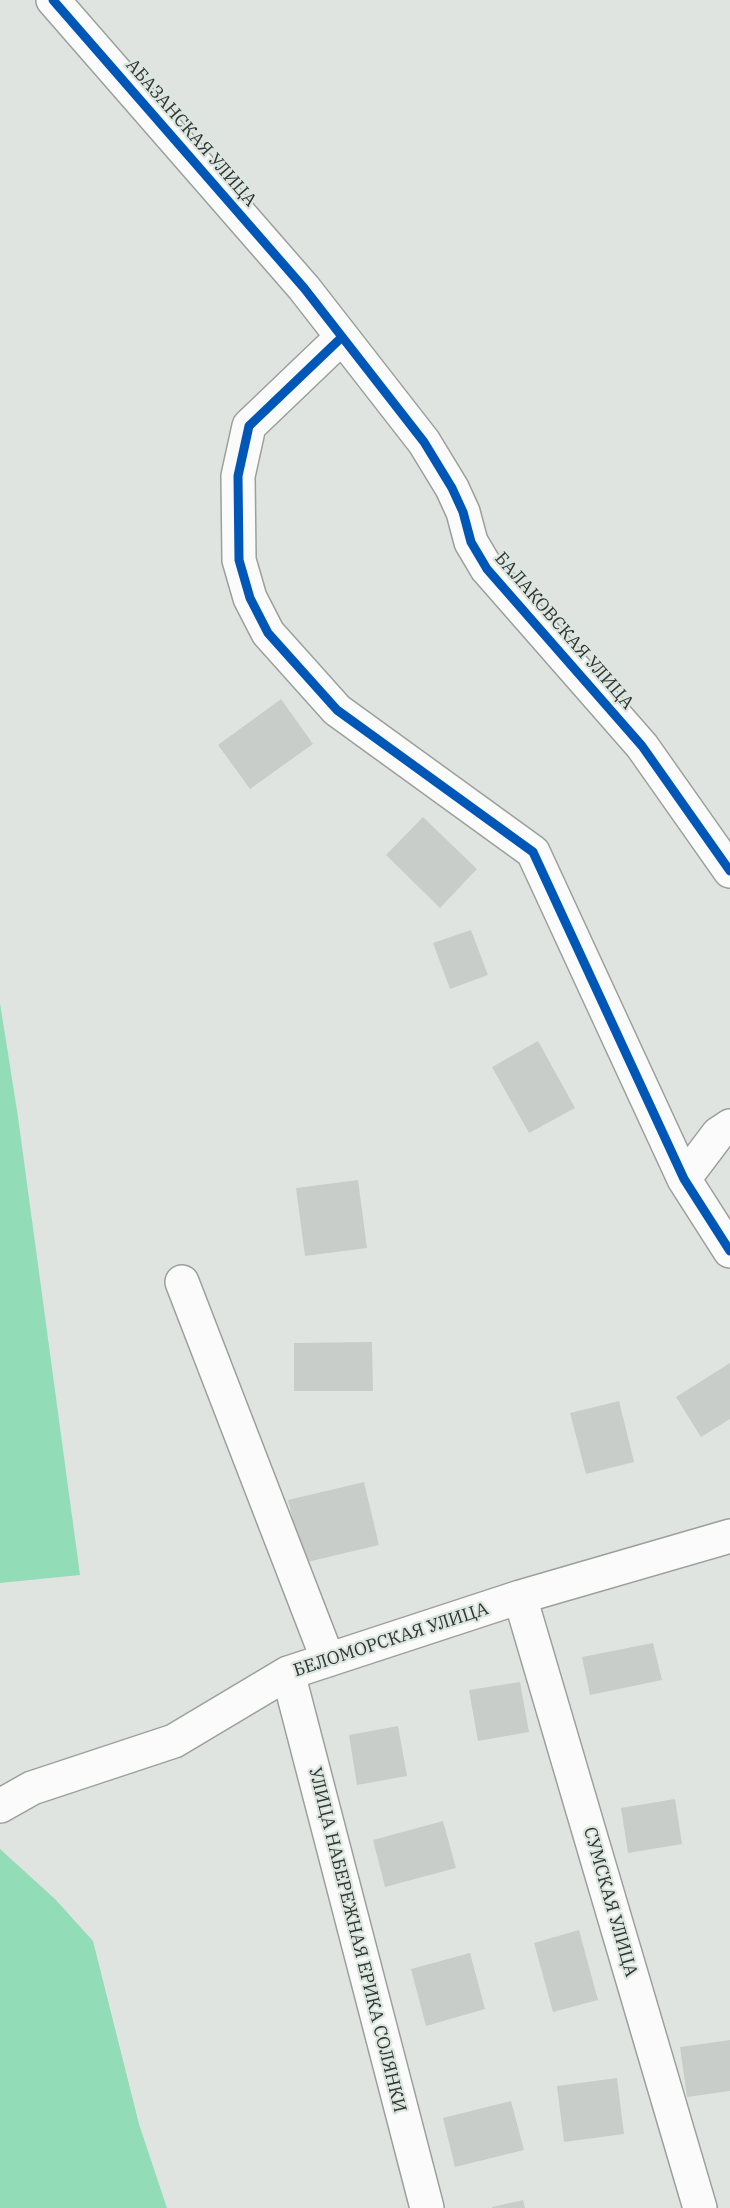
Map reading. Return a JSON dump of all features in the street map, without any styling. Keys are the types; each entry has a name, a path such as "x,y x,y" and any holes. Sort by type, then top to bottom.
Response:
{"street":[{"name":"АБАЗАНСКАЯ УЛИЦА","path":"53,0 304,288"},
{"name":"БАЛАКОВСКАЯ УЛИЦА","path":"304,288 424,442 452,488 463,512 471,542 487,569 642,746 730,871"},
{"path":"342,337 249,426 238,476 238,486 239,560 250,598 268,633 337,710 533,852 684,1179 730,1251"},
{"path":"684,1179 718,1134 730,1126"},
{"path":"182,1282 328,1660"},
{"name":"БЕЛОМОРСКАЯ УЛИЦА","path":"0,1806 32,1788 174,1741 288,1673 520,1597 730,1536"},
{"name":"СУМСКАЯ УЛИЦА","path":"520,1597 700,2208"},
{"name":"УЛИЦА НАБЕРЕЖНАЯ ЕРИКА СОЛЯНКИ","path":"288,1673 427,2208"}],"shaded area":[{"path":"0,1003 18,1117 80,1575 0,1583"},
{"path":"0,1849 55,1899 93,1941 139,2124 167,2208 0,2208"}],"building":[{"path":"281,699 313,744 250,789 218,745"},
{"path":"423,817 477,869 440,908 386,855"},
{"path":"471,930 488,975 450,989 433,943"},
{"path":"538,1041 575,1108 529,1133 492,1067"},
{"path":"358,1180 367,1248 305,1256 296,1188"},
{"path":"372,1342 373,1391 294,1391 294,1343"},
{"path":"730,1363 730,1419 701,1437 676,1397"},
{"path":"619,1401 634,1462 586,1474 570,1413"},
{"path":"364,1482 379,1545 303,1563 288,1500"},
{"path":"653,1643 662,1680 590,1695 582,1657"},
{"path":"520,1682 529,1732 478,1741 469,1690"},
{"path":"398,1726 407,1776 357,1785 349,1735"},
{"path":"675,1799 682,1844 628,1853 621,1808"},
{"path":"443,1821 456,1868 385,1887 373,1840"},
{"path":"579,1930 598,2000 553,2012 534,1943"},
{"path":"470,1953 485,2009 426,2026 411,1969"},
{"path":"730,2040 730,2091 687,2097 680,2047"},
{"path":"617,2078 624,2134 564,2142 557,2086"},
{"path":"511,2101 524,2150 455,2167 443,2118"},
{"path":"523,2200 525,2208 492,2208 492,2207"}],"cycle path":[{"path":"53,0 304,288 424,442 452,488 463,512 471,542 487,569 642,746 730,871"},
{"path":"342,337 249,426 238,476 239,560 250,598 268,633 337,710 533,852 684,1179 730,1251"}]}
